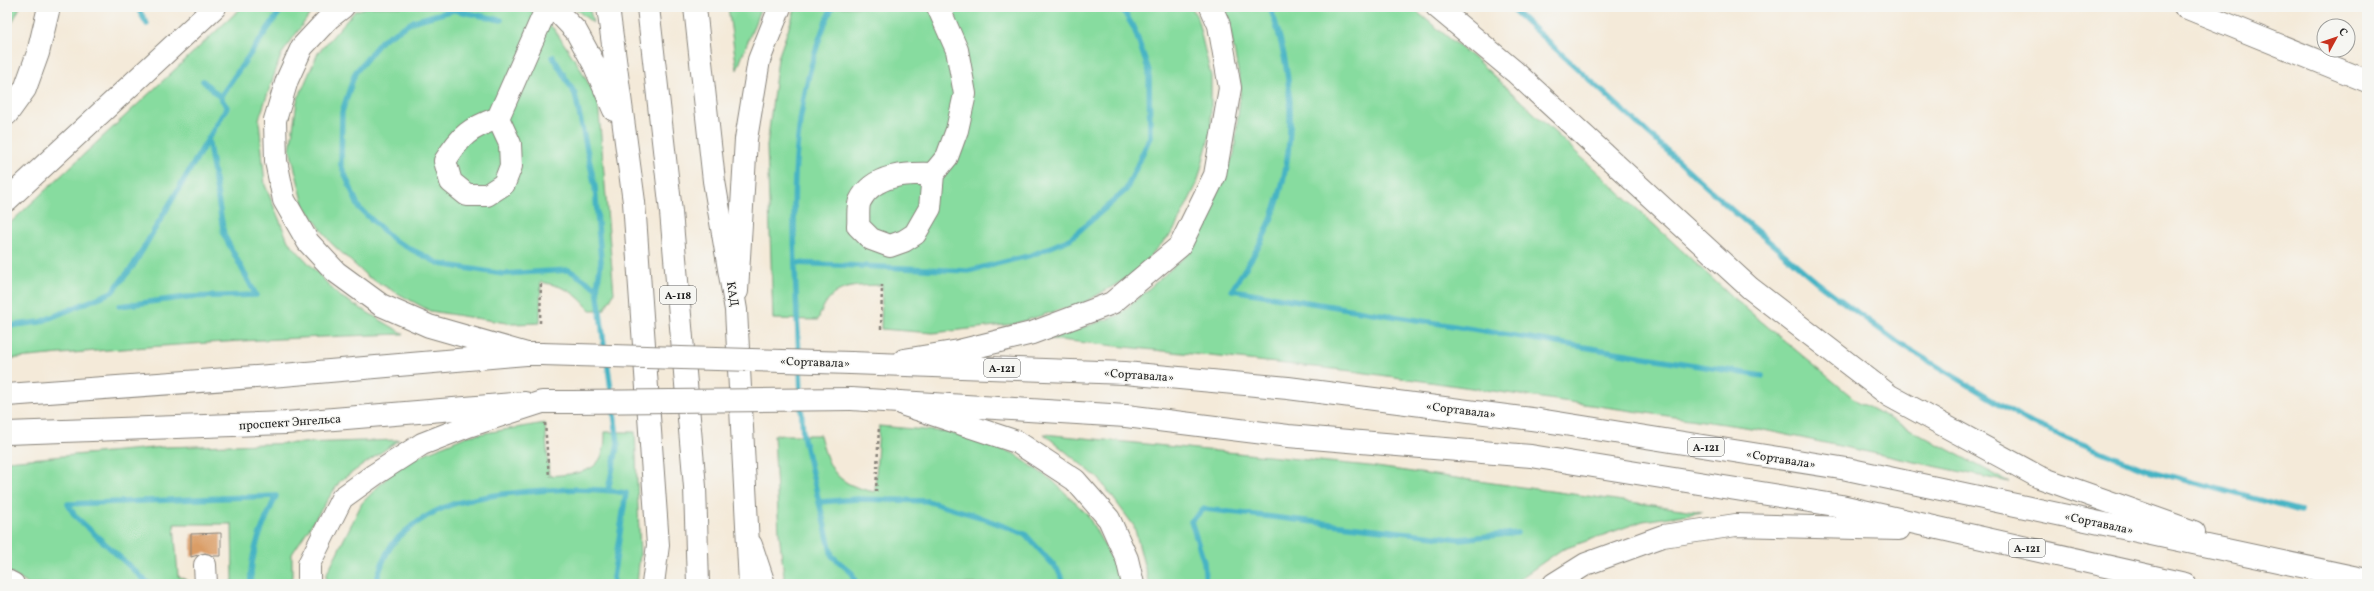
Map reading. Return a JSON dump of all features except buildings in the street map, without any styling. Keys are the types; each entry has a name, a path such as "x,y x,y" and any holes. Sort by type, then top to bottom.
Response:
{"main road":[{"path":"7,114 25,89 38,53 49,7"},
{"path":"7,200 216,7"},
{"path":"343,7 329,18 302,47 287,80 275,120 276,161 284,200 308,242 336,272 381,305 429,326 534,354"},
{"path":"498,118 547,7"},
{"path":"553,7 576,31 612,104 634,202"},
{"path":"608,7 634,202 658,546 657,584"},
{"name":"А-118","path":"648,7 671,212 694,479 698,584"},
{"name":"КАД","path":"695,7 714,181 736,310 750,584"},
{"path":"736,310 746,139 759,60 780,7"},
{"path":"933,174 947,157 957,130 965,94 957,50 938,7"},
{"path":"879,364 959,351 1032,334 1112,303 1180,246 1215,175 1230,88 1219,25 1212,7"},
{"path":"1437,7 1515,72 1750,288 1890,396 2039,477 2280,562"},
{"path":"2185,7 2367,81"},
{"path":"7,395 283,375 534,354"},
{"name":"«Сортавала»","path":"534,354 1125,373 1288,388 1539,420 1847,469 2367,580"},
{"name":"проспект Энгельса","path":"7,433 286,423 542,402 852,399 892,400"},
{"path":"892,400 1017,442 1075,480 1109,519 1127,559 1133,584"},
{"name":"А-121","path":"892,400 1126,416 1288,436 1530,456 1841,506 2185,584"},
{"path":"309,584 309,564 342,498 374,474 422,444 542,402"},
{"path":"1554,584 1586,564 1663,536 1736,525 1920,530 1934,527"},
{"path":"747,533 764,584"},
{"path":"653,584 658,546"},
{"path":"7,581 13,584"}],"path":[{"path":"540,323 541,282"},
{"path":"881,329 882,285"},
{"path":"545,424 549,477"},
{"path":"876,492 879,426"}],"green space":[{"path":"7,7 20,7 7,33"},
{"path":"242,7 315,7 281,55 259,119 265,185 288,241 338,295 404,334 206,343 7,359 7,226"},
{"path":"368,7 526,7 554,29 579,66 598,101 614,293 604,310 590,310 574,294 563,288 541,282 540,323 513,324 430,311 368,277 331,243 304,205 290,150 297,101 318,53 355,11"},
{"path":"573,7 589,7 593,23"},
{"path":"728,7 761,7 737,70"},
{"path":"796,7 1191,7 1197,17 1211,76 1211,130 1197,184 1173,232 1131,276 1085,302 1014,324 933,333 881,329 882,285 850,287 834,294 823,308 818,320 773,319 767,146 778,58"},
{"path":"1222,7 1411,7 1481,64 1732,297 1857,401 2009,482 1759,429 1352,371 1050,339 1119,315 1190,252 1234,154 1241,87 1229,23"},
{"path":"545,423 549,476 582,472 597,463 602,456 605,432 635,432 640,554 637,584 327,584 326,575 362,503 400,464 467,436"},
{"path":"879,426 948,432 1013,453 1053,481 1087,514 1119,572 1120,584 785,584 779,533 774,435 820,435 827,459 837,475 852,485 875,492"},
{"path":"1044,434 1369,466 1703,512 1643,521 1561,550 1512,584 1149,584 1134,526 1099,479"},
{"path":"399,440 340,481 292,554 292,584 230,584 233,580 232,524 174,524 178,576 194,584 28,584 7,571 7,461 164,447"}],"waterway":[{"path":"137,7 147,24"},
{"path":"7,326 40,322 112,292 133,266 227,107 220,97 283,7"},
{"path":"799,357 794,223 798,135 805,92 816,49 832,7"},
{"path":"795,263 968,271 1032,255 1070,239 1126,190 1150,137 1149,71 1134,28 1121,7"},
{"path":"1270,7 1286,64 1290,123 1288,153 1283,182 1263,238 1232,290 1762,376"},
{"path":"1510,7 1732,210 1818,283 1897,342 2033,424 2144,469 2300,511"},
{"path":"501,20 454,10 414,21 382,40 355,73 342,112 341,165 359,208 395,241 440,264 503,274 569,270 597,288"},
{"path":"553,57 575,94 595,187 601,261 597,288 605,352"},
{"path":"203,81 220,97"},
{"path":"119,306 187,297 256,295 224,235 208,138"},
{"path":"607,360 612,397"},
{"path":"800,366 801,395"},
{"path":"801,404 803,435 832,556 852,573 856,584"},
{"path":"608,490 618,443 613,406"},
{"path":"376,584 383,560 392,544 403,533 419,521 437,511 456,503 482,497 567,489 589,489 626,493 613,578 615,584"},
{"path":"149,584 75,516 68,504 276,496 258,538 252,561 251,584"},
{"path":"819,502 858,499 927,501 977,516 1025,534 1058,570 1064,584"},
{"path":"1206,584 1204,562 1191,521 1204,509 1460,539 1517,533"}]}
